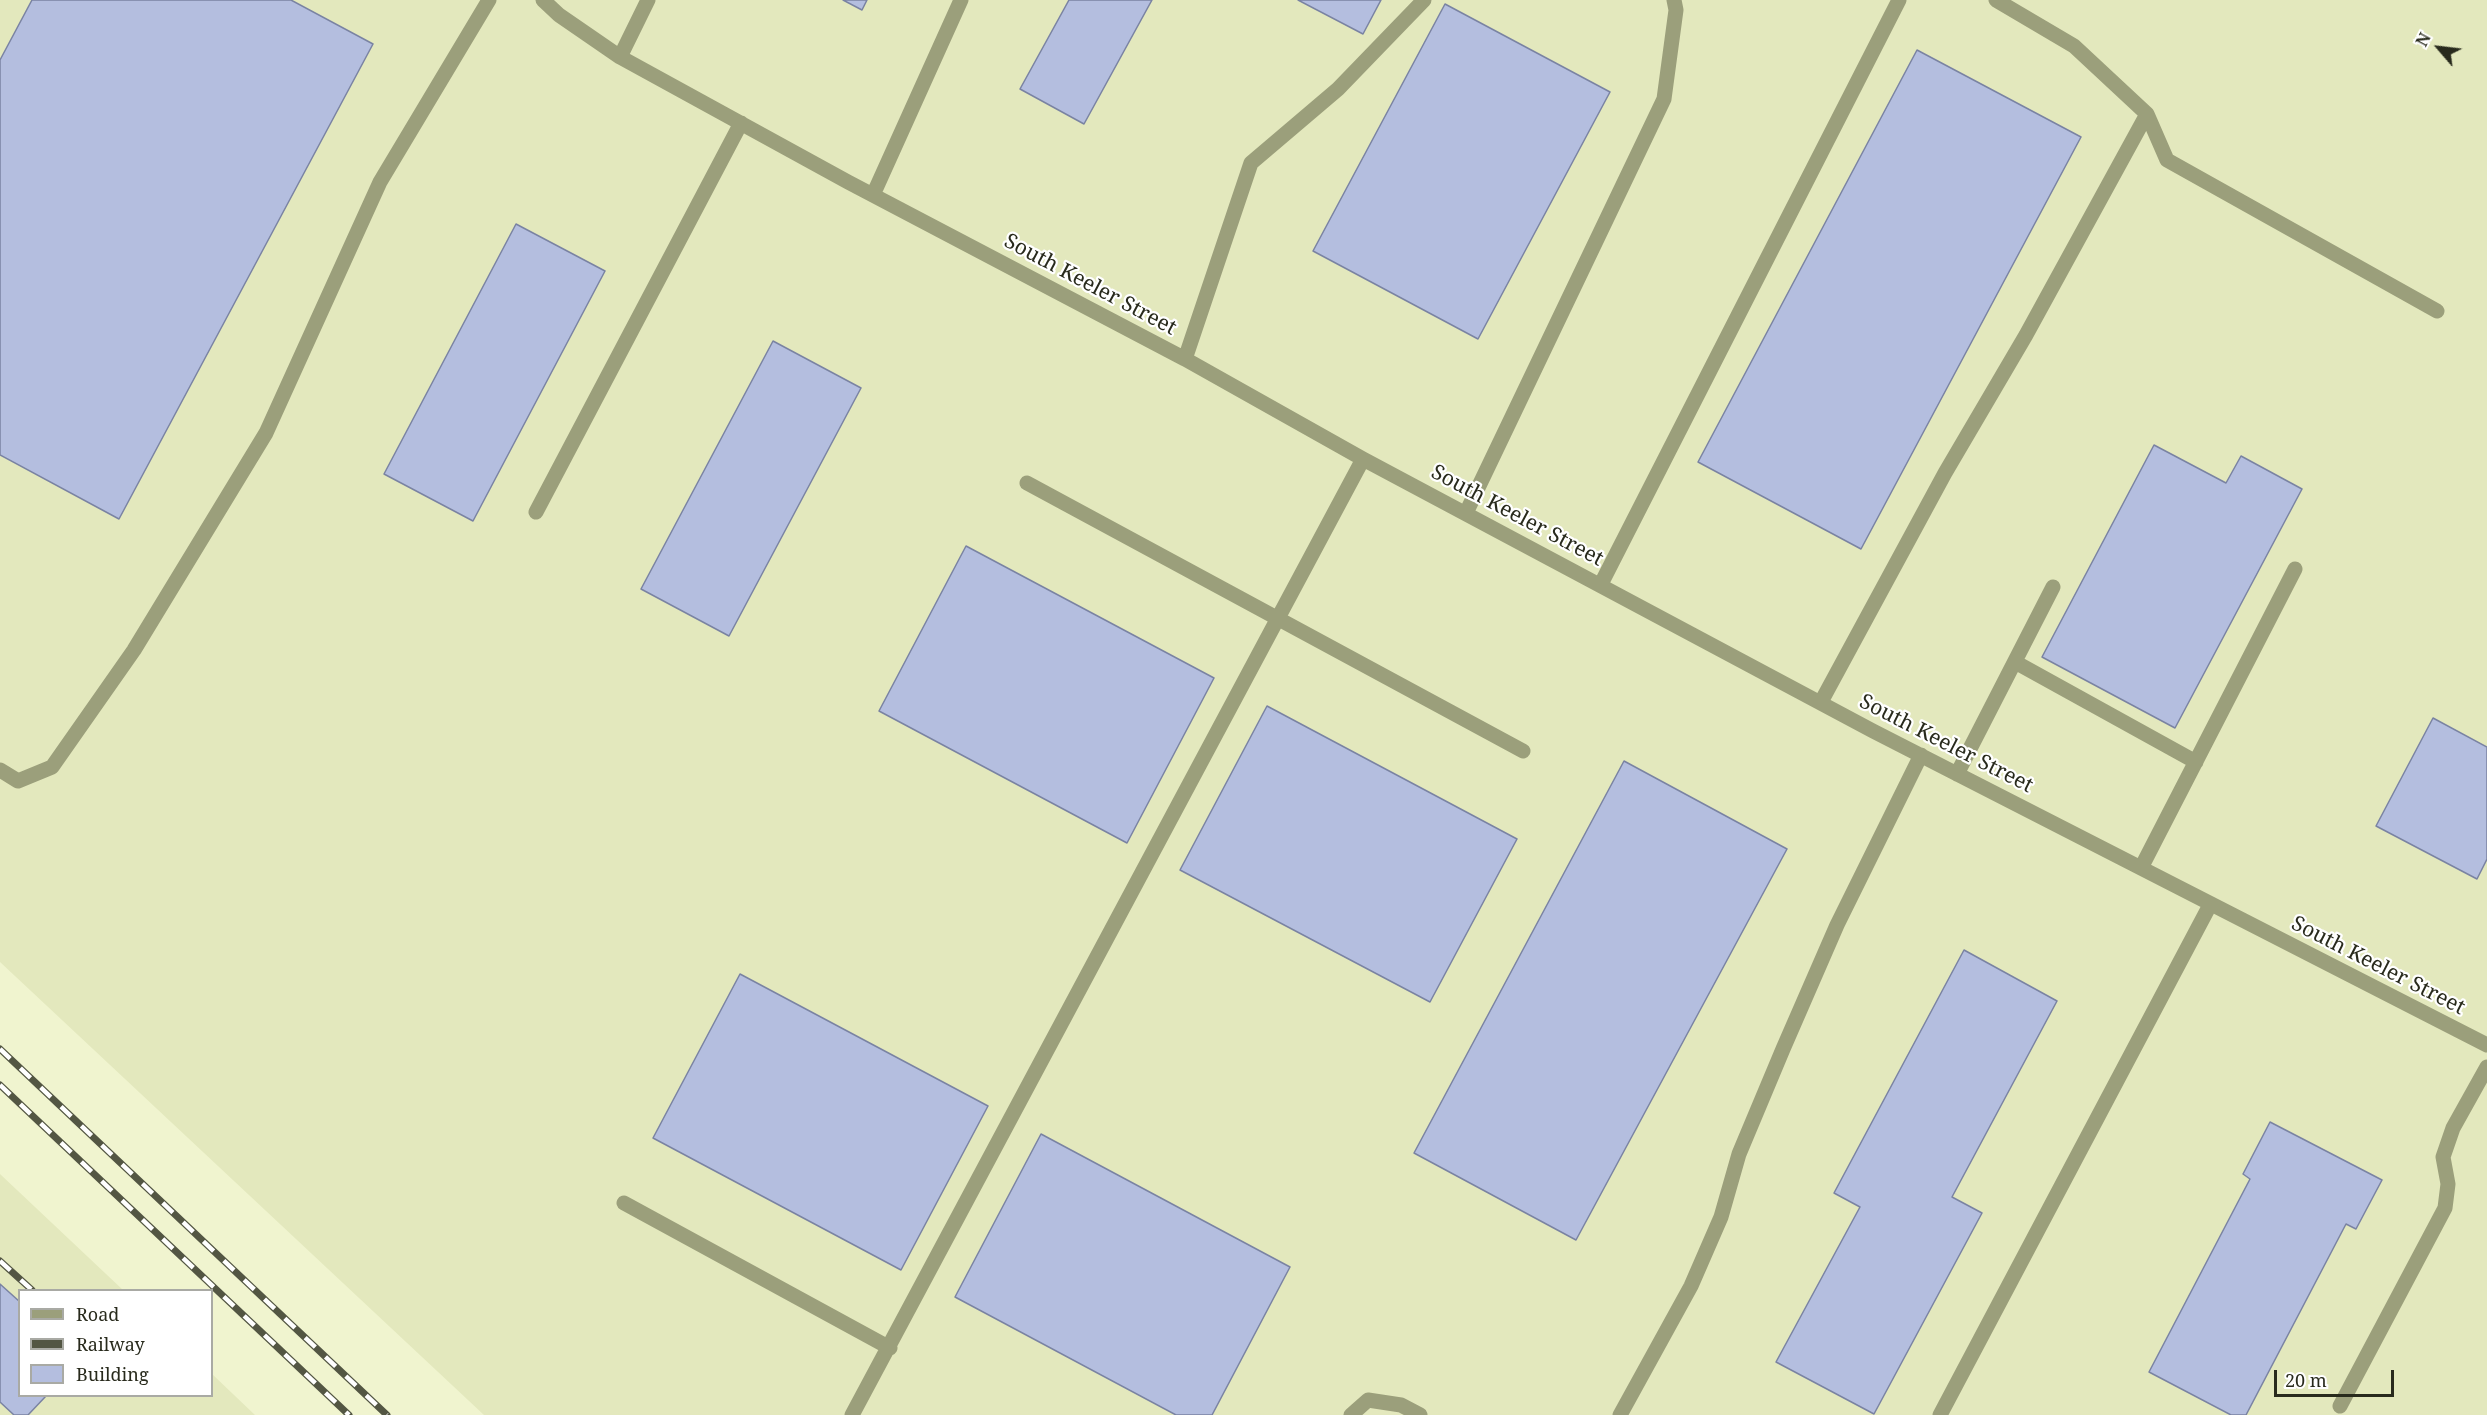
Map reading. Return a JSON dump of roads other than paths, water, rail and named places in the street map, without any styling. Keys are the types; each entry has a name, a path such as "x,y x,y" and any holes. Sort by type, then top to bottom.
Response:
{"street":[{"path":"0,770 18,781 52,767 134,650 266,433 380,182 489,0"},
{"name":"South Keeler Street","path":"543,0 559,15 620,57 873,195 1185,359 1364,459 1957,774 2487,1045"},
{"path":"620,57 648,0"},
{"path":"873,195 961,0"},
{"path":"1185,359 1251,163 1338,89 1424,0"},
{"path":"1466,513 1664,99 1676,10 1674,0"},
{"path":"1602,584 1899,0"},
{"path":"1996,0 2074,46 2147,114 2167,160 2437,311"},
{"path":"1821,702 1945,472 2026,335 2147,114"},
{"path":"536,512 741,123"},
{"path":"852,1415 890,1348 1364,459"},
{"path":"1027,483 1523,751"},
{"path":"2141,868 2295,568"},
{"path":"1957,774 2053,587"},
{"path":"2015,662 2196,762"},
{"path":"1620,1415 1691,1286 1721,1217 1739,1154 1783,1049 1837,925 1922,755"},
{"path":"1940,1415 2210,905"},
{"path":"2340,1406 2445,1208 2448,1184 2444,1157 2453,1128 2487,1067"},
{"path":"624,1203 890,1348"},
{"path":"1351,1415 1368,1400 1401,1405 1420,1415"}],"railway":[{"path":"0,1049 387,1415"},
{"path":"0,1085 349,1415"},
{"path":"0,1261 31,1289"}]}
